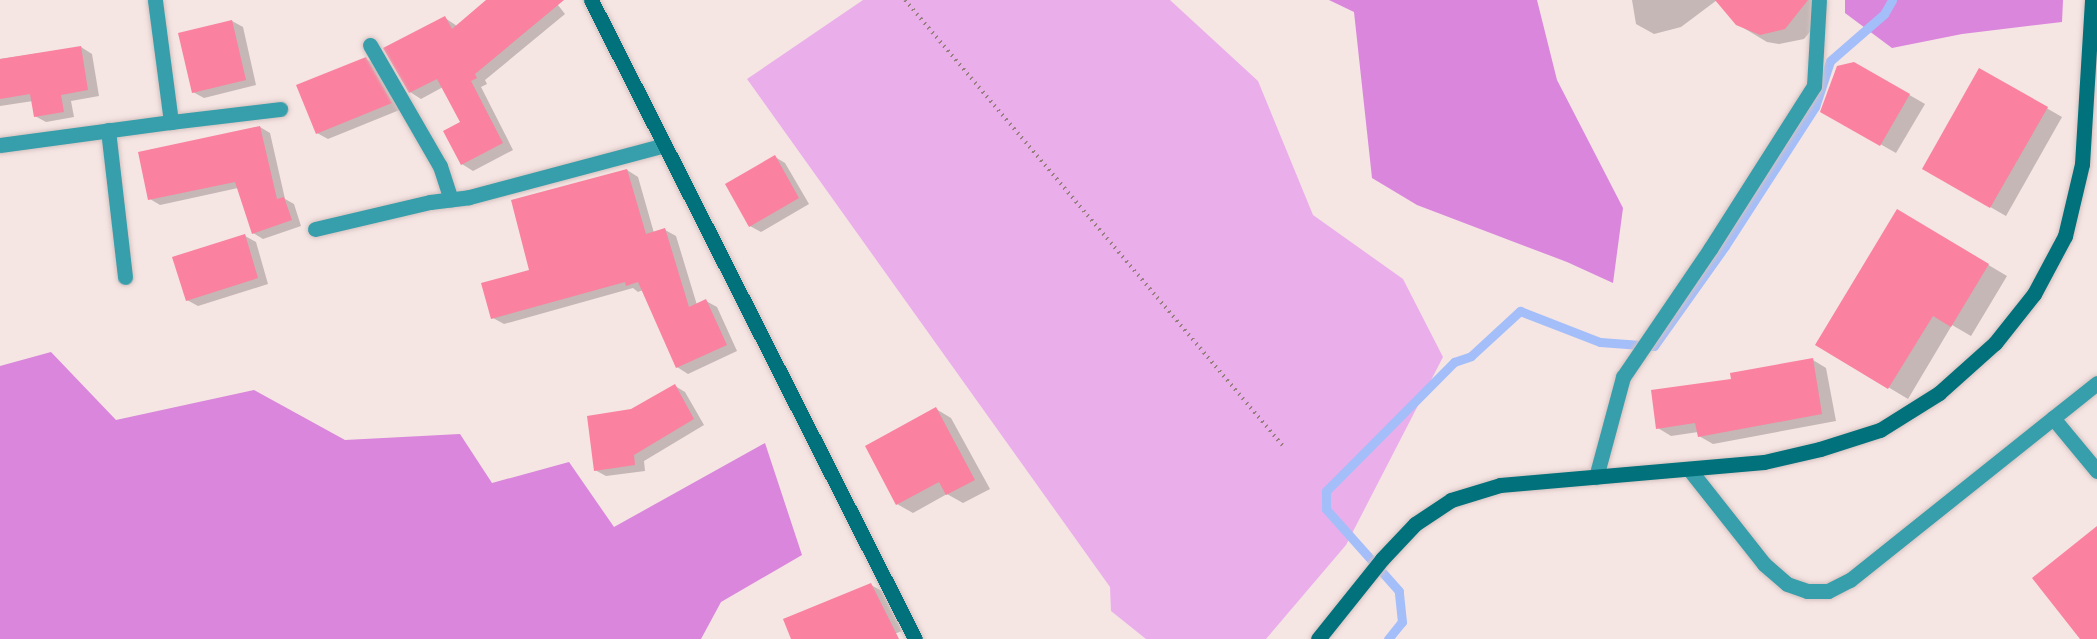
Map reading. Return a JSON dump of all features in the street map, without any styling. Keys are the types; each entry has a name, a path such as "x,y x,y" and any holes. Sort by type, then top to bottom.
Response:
{"street":[{"path":"155,0 171,122"},
{"path":"591,0 915,639"},
{"path":"1596,477 1623,377 1710,249 1814,86 1819,0"},
{"path":"1318,639 1382,559 1415,524 1451,500 1500,485 1764,462 1820,449 1880,430 1939,393 1995,343 2034,294 2066,236 2082,164 2092,0"},
{"path":"370,45 440,166 451,199"},
{"path":"0,145 280,109"},
{"path":"108,130 125,277"},
{"path":"315,229 469,197 664,145"},
{"path":"1689,469 1764,564 1787,584 1807,591 1828,591 1850,580 2097,383"},
{"path":"2054,418 2097,471"}],"path":[{"path":"905,0 1284,447"}],"shaded area":[{"path":"863,0 1170,0 1258,81 1313,215 1403,279 1443,357 1346,545 1266,639 1146,639 1111,611 1110,587 747,79"},
{"path":"1329,0 1537,0 1557,80 1623,208 1613,283 1567,262 1417,205 1372,178 1354,12"},
{"path":"1845,0 2063,0 2062,22 1962,34 1892,48 1845,13"},
{"path":"51,352 116,420 254,390 345,440 460,434 492,483 569,462 614,527 765,443 802,555 721,602 701,639 0,639 0,366"}],"building":[{"path":"486,0 564,0 475,74 477,78 471,81 503,143 461,165 443,131 460,122 437,79 409,93 383,48 445,16 452,29"},
{"path":"1715,0 1808,0 1785,29 1760,35 1736,25"},
{"path":"232,20 246,80 192,93 178,33"},
{"path":"81,46 88,90 61,95 64,112 34,117 30,94 0,99 0,59"},
{"path":"366,57 392,103 316,134 296,85"},
{"path":"1854,62 1910,94 1880,146 1820,112 1837,66"},
{"path":"1979,68 2048,107 1990,208 1922,169"},
{"path":"260,126 277,199 284,197 292,220 252,234 235,182 148,200 138,152"},
{"path":"775,155 799,198 749,227 725,184"},
{"path":"627,169 646,234 665,228 689,307 706,299 727,345 676,368 638,282 626,286 625,282 491,319 481,283 529,270 511,200"},
{"path":"1897,209 1989,264 1951,327 1933,316 1888,389 1815,345"},
{"path":"245,234 258,278 186,301 172,257"},
{"path":"1813,358 1822,414 1698,437 1695,423 1656,429 1651,390 1731,379 1730,373"},
{"path":"675,384 694,419 634,455 635,465 594,471 587,416 631,409"},
{"path":"936,407 975,480 946,495 939,482 896,505 865,446"},
{"path":"2097,526 2097,639 2080,639 2032,578"},
{"path":"871,583 899,639 791,639 783,619"}],"waterway":[{"path":"1388,639 1402,622 1399,591 1326,509 1326,491 1454,362 1471,356 1520,311 1600,342 1654,346 1725,246 1815,107 1830,61 1884,14 1892,0"}]}
